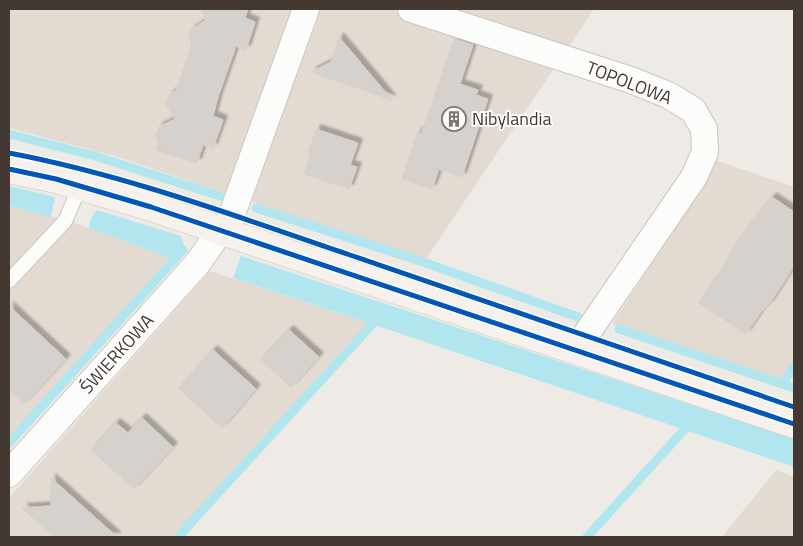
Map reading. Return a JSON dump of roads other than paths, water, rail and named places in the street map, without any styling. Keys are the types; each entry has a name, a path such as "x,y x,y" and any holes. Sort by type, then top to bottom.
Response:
{"main road":[{"path":"9,170 78,185 151,206 794,424"}],"street":[{"path":"222,230 306,9"},
{"name":"TOPOLOWA","path":"420,10 631,80 668,95 693,110 704,129 705,152 694,177 585,336 580,351"},
{"name":"ŚWIERKOWA","path":"9,474 197,264 222,230"}],"lane":[{"path":"9,281 65,220 75,198 78,185"}],"water":[{"path":"9,186 55,197 51,217 9,206"},
{"path":"97,210 181,236 184,246 179,261 89,228 91,218"},
{"path":"241,256 794,439 794,467 233,278"}],"waterway":[{"path":"9,134 95,156 220,196"},
{"path":"256,208 420,261 578,317"},
{"path":"9,443 183,250"},
{"path":"178,537 380,316"},
{"path":"619,329 794,388"},
{"path":"783,384 794,366"},
{"path":"587,537 692,421"}],"place":[{"name":"Nibylandia","path":"454,119"}]}
